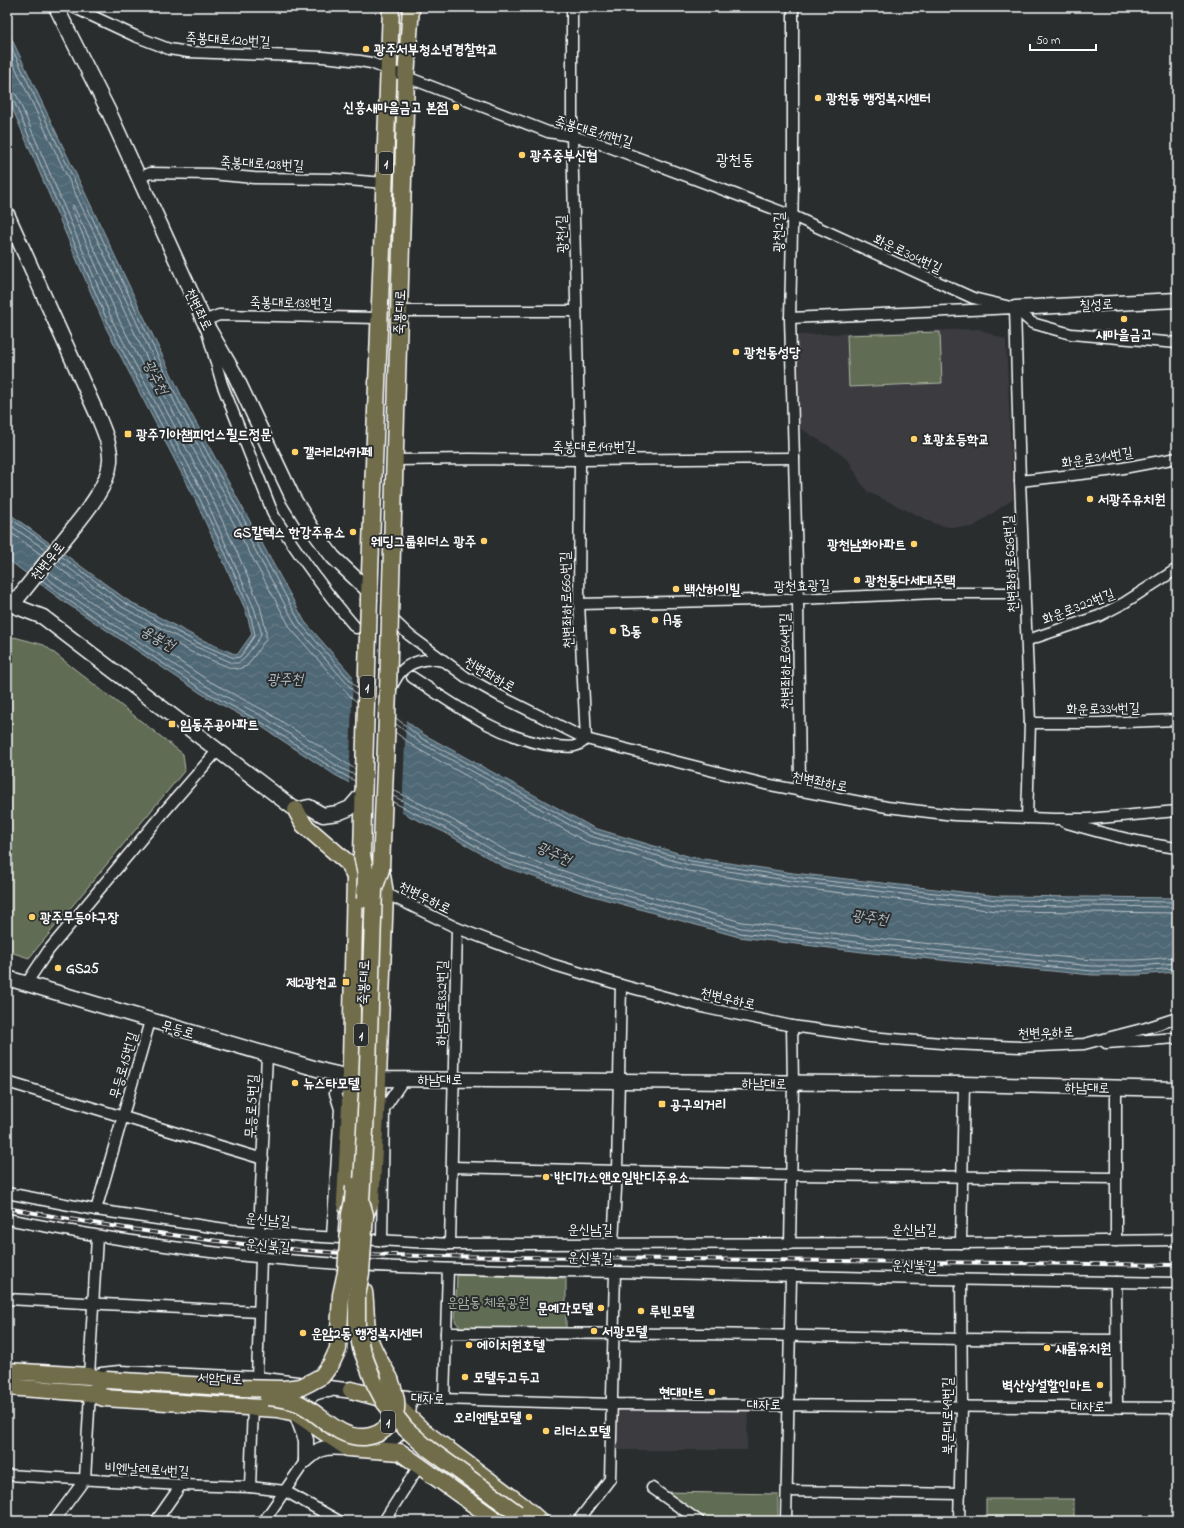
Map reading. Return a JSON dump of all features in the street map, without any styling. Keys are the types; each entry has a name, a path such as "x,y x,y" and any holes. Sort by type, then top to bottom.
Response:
{"main road":[{"name":"죽봉대로","path":"357,1215 353,1201 360,1074 366,875 362,855 364,774 391,7"},
{"name":"죽봉대로","path":"390,617 406,78 410,7"},
{"name":"1","path":"381,869 390,617"},
{"path":"296,810 304,825 348,863 355,877"},
{"path":"362,855 355,877 350,1106 345,1201 357,1215 371,1201 378,1079 385,893 381,869"},
{"name":"죽봉대로","path":"357,1215 361,1201 367,1094 374,889 381,869"},
{"name":"1","path":"357,1215 353,1273 357,1296 357,1326 361,1348 385,1403 406,1429 514,1519"},
{"path":"106,1385 282,1398 298,1403 340,1431 355,1438 372,1436 384,1431 393,1419 397,1399 390,1379 368,1335 365,1313 365,1294 353,1273"},
{"path":"90,1393 106,1385 284,1389 301,1387 322,1376 331,1364 338,1349 341,1295 353,1273"},
{"name":"서암대로","path":"7,1371 89,1376 106,1385"},
{"path":"7,1387 90,1393 104,1398 277,1409 296,1413 348,1448 400,1452 419,1466 514,1519"},
{"path":"351,1390 392,1401 422,1430 524,1506 540,1521"}],"street":[{"name":"천변좌로","path":"56,7 109,112 204,320 234,373 302,516 333,557 370,596"},
{"name":"죽봉대로120번길","path":"73,7 135,36 169,49 188,52 345,59 371,63 389,71"},
{"name":"광천1길","path":"572,7 572,136 580,460"},
{"name":"광천2길","path":"793,7 790,318 794,458"},
{"name":"죽봉대로119번길","path":"389,71 548,132 572,136 604,145 792,216"},
{"name":"죽봉대로128번길","path":"139,178 150,174 204,174 254,178 335,179 385,183"},
{"name":"천변우로","path":"7,214 97,414 109,448 110,461 108,474 104,484 90,506 30,583 10,603 43,617 296,810"},
{"name":"화운로304번길","path":"792,216 973,298 1015,308 1032,323 1071,334 1177,343"},
{"name":"칠성로","path":"1015,308 1177,300"},
{"path":"790,318 1015,308"},
{"name":"천변좌하로626번길","path":"1015,308 1020,481 1028,640 1030,723 1027,818"},
{"path":"399,311 576,311"},
{"name":"죽봉대로138번길","path":"204,320 219,315 380,318"},
{"path":"204,320 212,354 222,384 274,516 336,605 356,628"},
{"name":"죽봉대로147번길","path":"394,460 794,458"},
{"name":"천변좌하로644번길","path":"794,458 798,599 800,792"},
{"name":"화운로314번길","path":"1020,481 1107,471 1177,458"},
{"name":"천변좌하로660번길","path":"580,460 579,604 586,739"},
{"name":"화운로322번길","path":"1028,640 1099,616 1124,603 1177,569"},
{"name":"광천효광길","path":"579,604 798,599 891,595 1025,593"},
{"name":"천변좌하로","path":"390,617 408,635 466,677 500,696 586,739 765,784 800,792 887,807 954,815 1088,819 1177,811"},
{"path":"388,692 400,673 408,665 433,658 442,661"},
{"path":"412,677 466,713 508,734 534,742 567,747 581,745 586,739"},
{"name":"화운로334번길","path":"1030,723 1099,723 1177,720"},
{"path":"26,984 48,951 218,750"},
{"path":"296,810 309,807 323,815 338,813 350,808 364,793"},
{"name":"천변좌하로","path":"1054,819 1108,835 1177,848"},
{"name":"천변우하로","path":"385,893 457,928 551,964 706,1008 792,1026 870,1037 953,1044 1020,1047 1177,1038"},
{"name":"하남대로832번길","path":"450,1244 457,928"},
{"name":"무등로","path":"7,978 268,1055 324,1071 350,1076"},
{"path":"613,1243 617,1171 621,985"},
{"name":"천변우하로","path":"1084,1044 1146,1028 1177,1018"},
{"name":"무등로15번길","path":"96,1210 150,1021"},
{"path":"790,1244 793,1084 792,1026"},
{"name":"무등로5번길","path":"259,1232 268,1055"},
{"path":"332,1237 340,1109 335,1093 350,1076"},
{"name":"하남대로","path":"350,1076 378,1079 793,1084 964,1084 1177,1089"},
{"path":"382,1241 384,1110 404,1079"},
{"name":"무등로15번길","path":"7,1082 186,1135"},
{"path":"961,1243 964,1084"},
{"path":"1116,1087 1116,1241"},
{"name":"무등로5번길","path":"186,1135 262,1158"},
{"path":"452,1166 791,1175 1116,1178"},
{"name":"운신남길","path":"7,1193 96,1210 232,1230 304,1236 450,1244 790,1244 1177,1240"},
{"name":"운신북길","path":"7,1219 97,1237 190,1251 342,1265 448,1270 615,1272 791,1277 1177,1284"},
{"path":"89,1376 97,1237"},
{"path":"257,1379 261,1258"},
{"path":"444,1399 448,1270"},
{"path":"578,1521 610,1480 615,1272"},
{"path":"786,1521 791,1277"},
{"name":"북문대로49번길","path":"959,1521 962,1407 962,1280"},
{"path":"1116,1282 1117,1406"},
{"path":"7,1299 259,1312"},
{"path":"446,1333 705,1334 877,1338 1116,1340"},
{"name":"서암대로","path":"89,1376 120,1373 257,1379 351,1390"},
{"path":"306,1460 306,1440 296,1413 305,1399 320,1390 351,1390"},
{"name":"대자로","path":"351,1390 406,1398 611,1404 788,1404 962,1407 1117,1406 1177,1408"},
{"path":"54,1521 85,1479 90,1393"},
{"path":"264,1521 306,1460 321,1449 334,1447 348,1448 382,1444 393,1439 404,1429 409,1404 406,1398"},
{"path":"250,1487 253,1407"},
{"path":"384,1521 419,1466"},
{"name":"비엔날레로4번길","path":"7,1475 181,1485 250,1487 285,1491"},
{"path":"156,1521 181,1485"},
{"path":"652,1488 699,1521"},
{"path":"285,1491 339,1521"},
{"path":"787,1491 960,1494"}],"shaded area":[{"name":"효광초등학교","path":"979,329 1006,340 1013,499 973,527 949,527 936,524 868,492 861,483 849,461 837,451 798,427 796,335"},
{"path":"618,1406 748,1406 747,1450 617,1450"}],"green space":[{"path":"940,332 942,383 849,387 847,335"},
{"path":"14,637 44,645 183,754 185,770 29,958 7,951 7,646"},
{"name":"운암동 체육공원","path":"457,1275 566,1278 566,1329 460,1327 455,1321"},
{"path":"666,1492 778,1494 778,1521 705,1521"},
{"path":"986,1499 1074,1499 1074,1521 986,1521"}],"water":[{"name":"광주천","path":"7,29 183,399 305,622 361,686 423,734 594,828 691,857 793,873 998,896 1177,898 1177,972 1137,975 1092,975 871,953 739,937 586,894 504,867 444,832 411,817 335,775 259,725 202,694 63,601 7,559 7,512 127,600 198,638 237,655 252,634 246,611 194,497 106,328 7,96"}],"pier":[{"path":"353,674 363,685 406,718 402,814 349,785"}],"tunnel":[{"path":"356,628 412,677"}],"railway":[{"path":"7,1208 190,1238 349,1253 428,1256 1177,1265"}],"place":[{"name":"광주서부청소년경찰학교","path":"366,49"},
{"name":"광천동 행정복지센터","path":"818,98"},
{"name":"신흥새마을금고 본점","path":"456,107"},
{"name":"광주중부신협","path":"522,155"},
{"name":"새마을금고","path":"1124,319"},
{"name":"광천동성당","path":"736,352"},
{"name":"광주기아챔피언스필드정문","path":"128,434"},
{"name":"효광초등학교","path":"914,439"},
{"name":"갤러리24카페","path":"295,452"},
{"name":"서광주유치원","path":"1090,499"},
{"name":"GS칼텍스 한강주유소","path":"353,532"},
{"name":"웨딩그룹위더스 광주","path":"484,541"},
{"name":"광천남화아파트","path":"914,544"},
{"name":"광천동다세대주택","path":"857,580"},
{"name":"백산하이빌","path":"676,589"},
{"name":"A동","path":"655,620"},
{"name":"B동","path":"613,631"},
{"name":"임동주공아파트","path":"172,724"},
{"name":"광주무등야구장","path":"32,917"},
{"name":"GS25","path":"58,968"},
{"name":"제2광천교","path":"346,982"},
{"name":"뉴스타모텔","path":"295,1083"},
{"name":"공구의거리","path":"662,1104"},
{"name":"반디가스앤오일반디주유소","path":"546,1177"},
{"name":"문예각모텔","path":"601,1308"},
{"name":"루빈모텔","path":"641,1311"},
{"name":"서광모텔","path":"594,1331"},
{"name":"운암2동 행정복지센터","path":"303,1333"},
{"name":"에이치원호텔","path":"469,1345"},
{"name":"새롬유치원","path":"1047,1348"},
{"name":"모텔두고두고","path":"465,1377"},
{"name":"벽산상설할인마트","path":"1100,1385"},
{"name":"현대마트","path":"712,1392"},
{"name":"오리엔탈모텔","path":"529,1417"},
{"name":"리더스모텔","path":"546,1431"}],"district":[{"name":"광천동","path":"735,159"}],"water label":[{"name":"용봉천","path":"158,638"}]}
